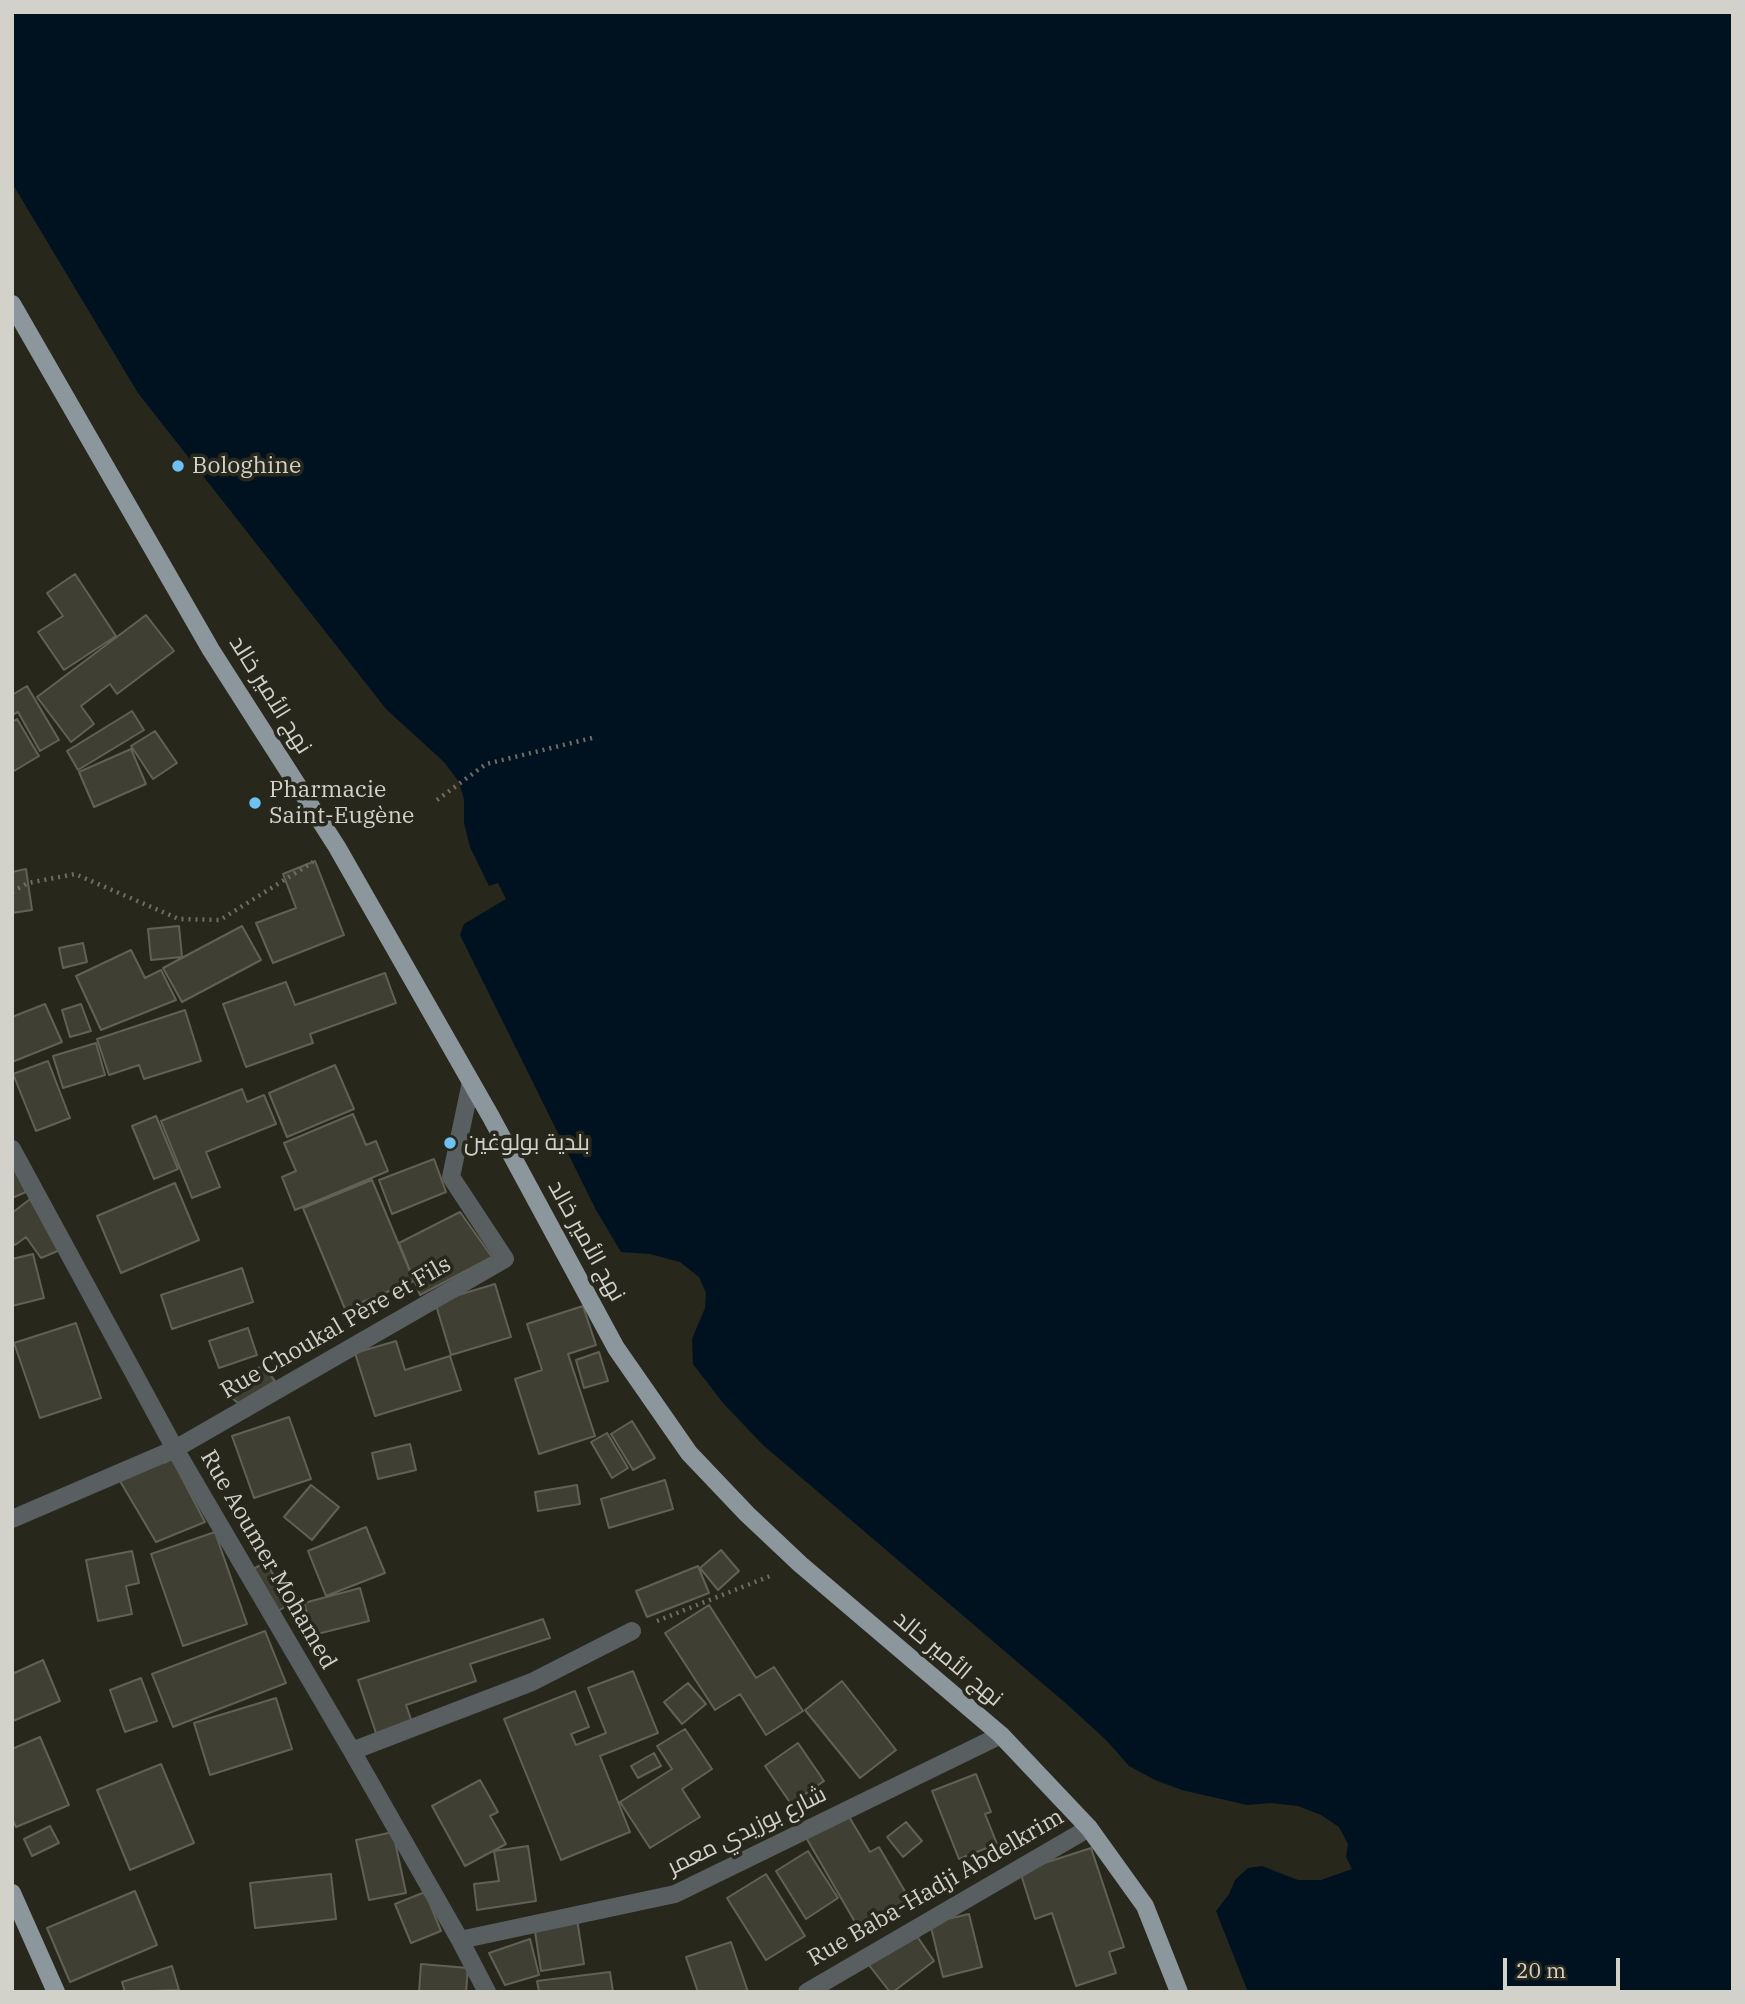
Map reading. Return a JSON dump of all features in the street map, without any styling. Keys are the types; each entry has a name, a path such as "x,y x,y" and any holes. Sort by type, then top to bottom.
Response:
{"main road":[{"name":"نهج الأمير خالد","path":"12,304 211,650 337,847 471,1082 617,1348 689,1453 747,1514 800,1564 1001,1735 1090,1828 1144,1906 1179,1992"},
{"path":"12,1893 56,1992"}],"street":[{"name":"Rue Choukal Père et Fils","path":"12,1519 175,1449 505,1259 451,1177 471,1082"},
{"name":"Rue Aoumer Mohamed","path":"12,1149 175,1449 352,1751 487,1992"},
{"path":"352,1751 532,1682 632,1631"},
{"name":"شارع بوزيدي معمر","path":"460,1940 675,1894 1001,1735"},
{"name":"Rue Baba-Hadji Abdelkrim","path":"807,1992 1090,1828"}],"path":[{"path":"437,800 486,764 596,737"},
{"path":"12,892 28,883 75,874 179,919 220,920 337,847"},
{"path":"632,1631 800,1564"}],"water":[{"path":"12,12 1733,12 1733,1992 1248,1992 1216,1911 1229,1894 1235,1880 1248,1868 1262,1866 1298,1880 1321,1880 1352,1869 1346,1857 1348,1844 1339,1827 1321,1815 1298,1806 1270,1803 1247,1805 1182,1790 1129,1766 1107,1741 1069,1706 763,1445 723,1403 693,1364 692,1339 705,1308 706,1293 699,1277 680,1262 650,1254 621,1252 596,1210 460,935 464,924 506,899 498,883 489,886 470,847 459,782 444,762 386,709 138,393 12,183"}],"building":[{"path":"75,574 116,636 64,670 38,632 63,616 47,593"},
{"path":"146,615 174,651 117,694 110,684 81,706 94,724 71,742 37,697"},
{"path":"27,686 59,740 40,751 18,712 12,715 12,695"},
{"path":"132,711 144,730 78,770 67,751"},
{"path":"17,719 39,756 14,771 12,722"},
{"path":"155,731 177,763 153,779 131,746"},
{"path":"131,749 146,784 94,807 79,772"},
{"path":"315,861 344,935 273,963 256,923 296,908 283,874"},
{"path":"26,869 32,910 12,913 12,872"},
{"path":"179,926 182,957 151,960 148,929"},
{"path":"242,926 261,960 182,1002 163,968"},
{"path":"83,943 87,962 63,968 59,948"},
{"path":"131,950 145,978 161,970 176,1000 101,1030 76,976"},
{"path":"385,973 396,1003 310,1034 313,1043 246,1067 223,1004 286,982 295,1005"},
{"path":"45,1004 62,1042 12,1062 12,1017"},
{"path":"81,1004 91,1031 70,1037 62,1010"},
{"path":"185,1010 201,1061 144,1079 139,1065 109,1075 97,1039"},
{"path":"96,1043 105,1075 63,1088 53,1056"},
{"path":"48,1061 70,1118 36,1131 13,1074"},
{"path":"335,1065 354,1109 287,1137 269,1093"},
{"path":"242,1089 247,1102 264,1095 276,1124 206,1152 220,1187 192,1198 161,1121"},
{"path":"353,1114 366,1145 376,1141 388,1171 295,1210 282,1177 296,1171 284,1143"},
{"path":"156,1116 178,1169 154,1179 132,1126"},
{"path":"434,1159 446,1192 392,1214 379,1180"},
{"path":"15,1170 26,1192 12,1198 12,1171"},
{"path":"372,1180 414,1281 345,1309 303,1208"},
{"path":"175,1183 199,1240 121,1273 97,1216"},
{"path":"30,1199 60,1250 41,1258 26,1237 15,1245 12,1241 12,1213"},
{"path":"460,1212 492,1257 420,1295 399,1243"},
{"path":"33,1254 44,1298 12,1306 12,1259"},
{"path":"242,1268 253,1302 172,1329 161,1295"},
{"path":"495,1284 511,1337 451,1355 435,1302"},
{"path":"583,1306 596,1345 568,1354 595,1436 539,1454 515,1379 542,1370 527,1324"},
{"path":"76,1323 101,1398 40,1418 14,1343"},
{"path":"248,1328 257,1355 219,1368 209,1341"},
{"path":"396,1341 405,1370 450,1356 461,1390 375,1416 355,1353"},
{"path":"599,1352 608,1381 584,1388 576,1360"},
{"path":"262,1365 275,1381 238,1403 227,1394"},
{"path":"289,1417 311,1479 254,1498 232,1436"},
{"path":"632,1421 655,1458 633,1470 611,1434"},
{"path":"607,1433 628,1468 612,1478 591,1442"},
{"path":"410,1444 416,1470 378,1479 372,1453"},
{"path":"160,1458 165,1463 172,1459 205,1522 156,1542 117,1476"},
{"path":"665,1480 673,1509 609,1528 601,1499"},
{"path":"311,1485 339,1507 312,1540 284,1517"},
{"path":"577,1485 580,1504 538,1511 535,1492"},
{"path":"366,1527 385,1573 326,1596 308,1551"},
{"path":"215,1532 247,1624 183,1646 151,1554"},
{"path":"721,1550 739,1571 718,1590 700,1568"},
{"path":"132,1551 139,1583 126,1586 132,1614 98,1621 86,1560"},
{"path":"266,1562 290,1604 271,1615 246,1573"},
{"path":"698,1566 709,1593 647,1617 636,1591"},
{"path":"360,1588 369,1621 313,1635 304,1603"},
{"path":"709,1605 756,1678 774,1667 803,1711 766,1735 740,1694 715,1710 665,1633"},
{"path":"543,1619 550,1638 470,1664 476,1681 406,1705 413,1725 377,1736 358,1680"},
{"path":"265,1631 286,1683 173,1727 152,1674"},
{"path":"43,1660 60,1701 13,1721 12,1674"},
{"path":"633,1671 658,1733 600,1756 630,1832 561,1860 504,1719 575,1691 589,1727 571,1734 576,1745 606,1733 588,1688"},
{"path":"141,1678 157,1721 125,1732 110,1690"},
{"path":"842,1681 896,1750 860,1778 805,1710"},
{"path":"688,1683 706,1704 682,1724 664,1702"},
{"path":"276,1698 292,1749 210,1775 194,1723"},
{"path":"685,1729 712,1769 682,1789 700,1817 650,1848 620,1802 672,1769 657,1746"},
{"path":"40,1737 69,1805 16,1827 12,1818 12,1749"},
{"path":"798,1743 824,1781 791,1804 765,1766"},
{"path":"654,1753 661,1766 638,1778 631,1766"},
{"path":"161,1764 194,1843 130,1870 97,1790"},
{"path":"976,1774 991,1812 985,1814 997,1844 959,1859 932,1791"},
{"path":"480,1780 498,1812 490,1816 506,1844 465,1866 432,1806"},
{"path":"845,1810 870,1852 879,1847 910,1900 859,1929 804,1834"},
{"path":"906,1822 922,1841 903,1857 887,1837"},
{"path":"50,1826 59,1843 32,1856 24,1839"},
{"path":"393,1832 406,1893 369,1900 356,1840"},
{"path":"528,1846 536,1901 477,1910 474,1884 499,1881 494,1851"},
{"path":"1091,1848 1124,1947 1109,1952 1116,1973 1076,1986 1052,1913 1035,1919 1020,1871"},
{"path":"808,1851 838,1898 806,1919 776,1871"},
{"path":"331,1874 336,1919 255,1928 250,1883"},
{"path":"766,1874 805,1936 766,1960 727,1898"},
{"path":"135,1891 157,1945 70,1982 47,1928"},
{"path":"425,1892 441,1931 411,1943 395,1904"},
{"path":"969,1914 982,1967 943,1977 930,1923"},
{"path":"577,1919 584,1964 541,1971 534,1925"},
{"path":"910,1926 934,1961 890,1992 861,1955"},
{"path":"530,1939 539,1975 505,1985 489,1953"},
{"path":"731,1942 748,1992 698,1992 686,1957"},
{"path":"421,1964 468,1968 466,1992 419,1992"},
{"path":"172,1966 179,1990 125,1992 122,1982"},
{"path":"610,1972 613,1992 539,1992 537,1981"}],"place":[{"name":"Bologhine","path":"178,466"},
{"name":"Pharmacie Saint-Eugène","path":"255,803"},
{"name":"بلدية بولوغين","path":"450,1143"}]}
